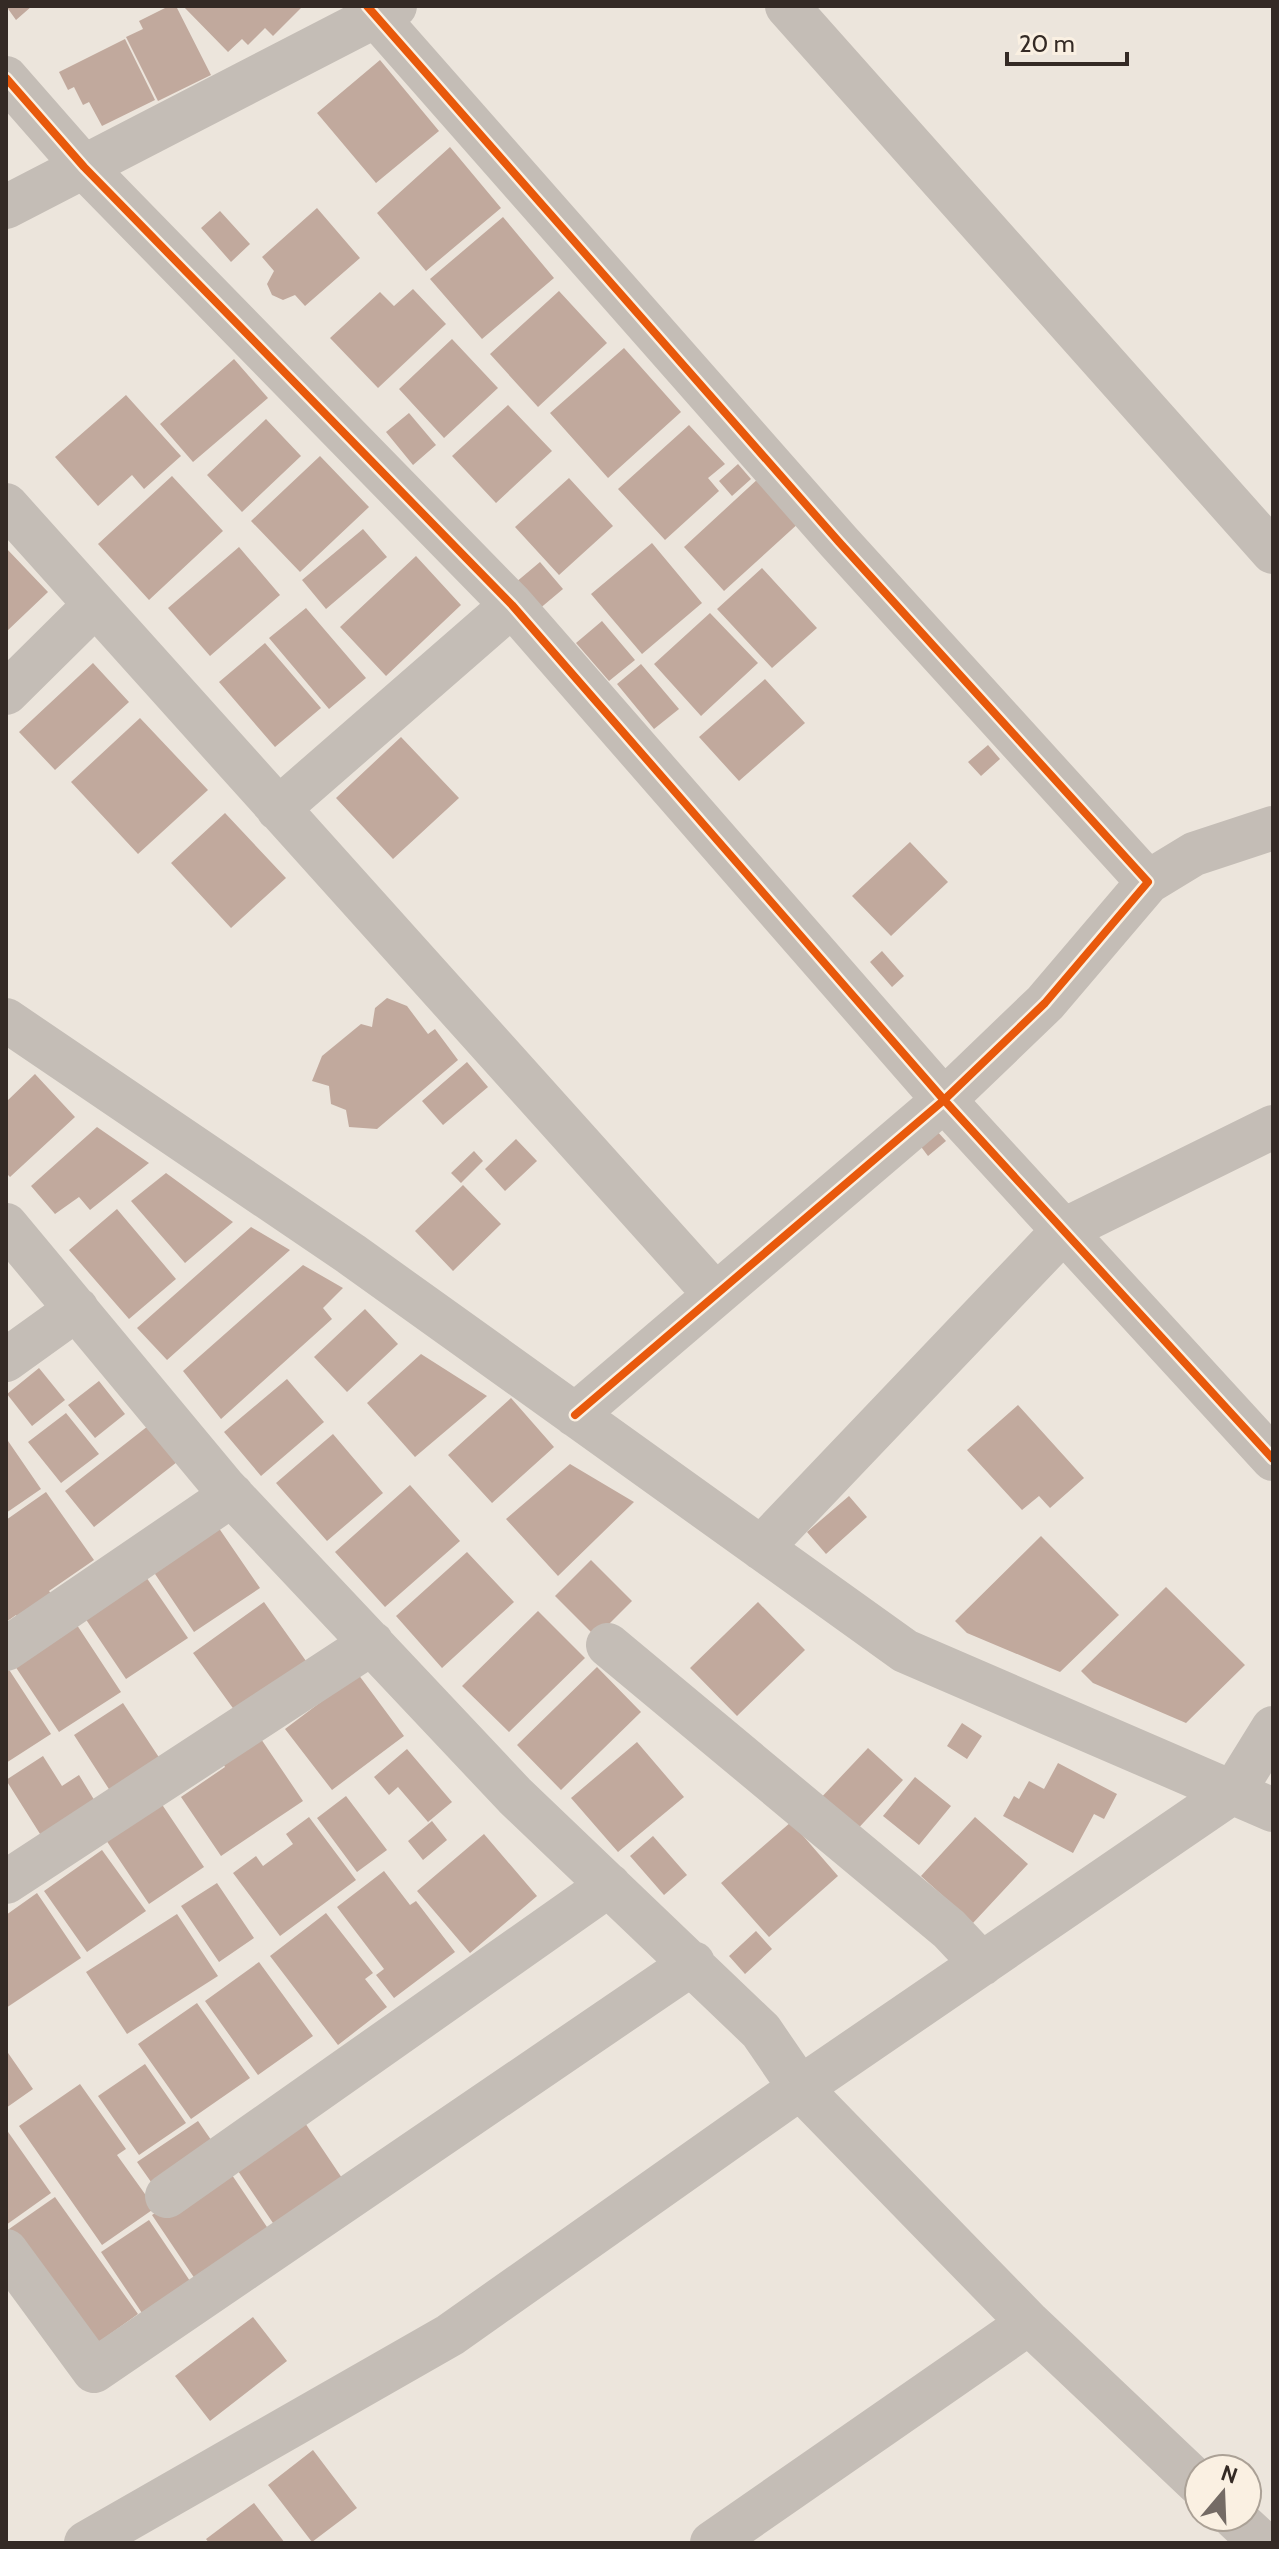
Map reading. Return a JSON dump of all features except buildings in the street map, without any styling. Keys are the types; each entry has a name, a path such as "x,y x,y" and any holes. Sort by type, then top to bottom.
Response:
{"street":[{"path":"787,6 1273,552"},
{"path":"6,207 379,9 839,542 1148,882"},
{"path":"6,78 84,167 512,605 944,1100 1273,1459"},
{"path":"6,505 715,1294"},
{"path":"278,809 512,605"},
{"path":"6,693 94,606"},
{"path":"575,1415 944,1100 1045,1003 1148,882 1194,854 1273,828"},
{"path":"6,1020 351,1254 905,1651 1273,1810"},
{"path":"761,1548 1064,1230 1273,1127"},
{"path":"6,1225 232,1495 515,1796 761,2031 800,2088 1029,2323 1183,2469"},
{"path":"6,1360 77,1309"},
{"path":"6,1649 232,1495"},
{"path":"6,1882 372,1643"},
{"path":"608,1645 949,1929 982,1964"},
{"path":"86,2543 450,2335 800,2088 1234,1791 1273,1728"},
{"path":"167,2196 609,1885"},
{"path":"6,2251 94,2371 693,1963"},
{"path":"712,2543 1029,2323"}],"cycle path":[{"path":"367,6 839,542 1148,882 1045,1003 944,1100 575,1415"},
{"path":"6,78 84,167 512,605 944,1100 1273,1459"}]}
